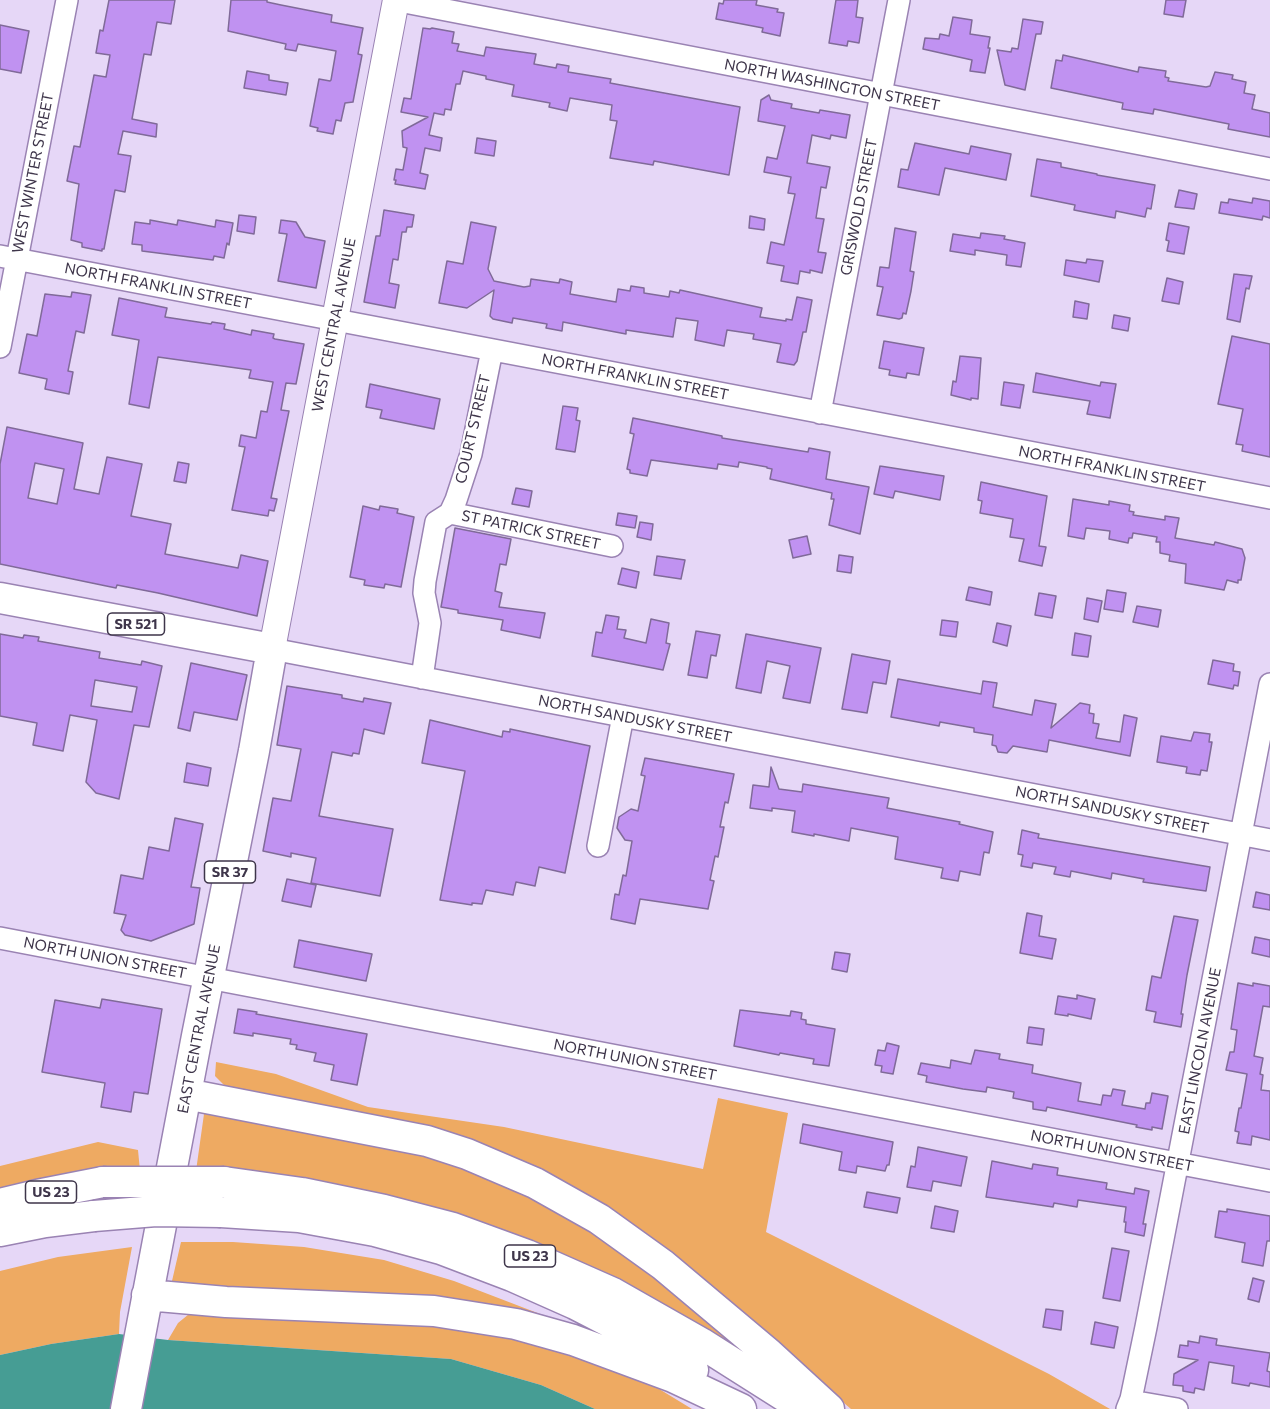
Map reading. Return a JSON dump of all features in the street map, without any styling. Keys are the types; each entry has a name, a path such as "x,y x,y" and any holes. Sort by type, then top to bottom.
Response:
{"highway":[{"name":"NORTH SANDUSKY STREET","path":"0,598 272,649"},
{"name":"EAST CENTRAL AVENUE","path":"126,1409 272,649"},
{"path":"186,1094 427,1141 467,1154 535,1183 599,1219 663,1265 769,1354 829,1409"},
{"name":"US 23","path":"0,1204 37,1194 103,1182 225,1182 302,1193 384,1210 453,1228 527,1255 613,1293 701,1342 805,1409"},
{"name":"US 23","path":"0,1231 45,1222 156,1211 299,1217 375,1231 451,1253 512,1276 575,1304 637,1336 753,1409"},
{"path":"147,1295 226,1302 434,1311 516,1324 573,1340 662,1373 741,1409"}],"main road":[{"name":"WEST CENTRAL AVENUE","path":"272,649 395,0"}],"street":[{"name":"WEST WINTER STREET","path":"0,347 8,258 67,0"},
{"name":"NORTH WASHINGTON STREET","path":"395,0 1270,169"},
{"name":"GRISWOLD STREET","path":"820,413 899,0"},
{"name":"NORTH FRANKLIN STREET","path":"8,258 1270,498"},
{"name":"COURT STREET","path":"422,678 430,623 424,593 425,581 436,522 450,513 471,454 492,350"},
{"name":"ST PATRICK STREET","path":"450,513 612,546"},
{"name":"NORTH SANDUSKY STREET","path":"272,649 1270,840"},
{"name":"EAST LINCOLN AVENUE","path":"1129,1405 1178,1164 1270,684"},
{"path":"598,846 623,716"},
{"name":"NORTH UNION STREET","path":"0,938 1270,1181"},
{"path":"1129,1405 1177,1409"}],"shaded area":[{"path":"216,1062 276,1074 368,1107 504,1127 703,1169 718,1098 788,1113 766,1232 1049,1374 1110,1409 851,1409 677,1260 606,1209 546,1172 494,1151 229,1090 215,1076"},
{"path":"211,1109 424,1150 580,1214 793,1383 647,1299 195,1178 204,1114"},
{"path":"98,1142 138,1150 140,1171 0,1197 0,1166"},
{"path":"181,1242 233,1242 304,1247 384,1260 454,1281 574,1327 203,1288 172,1281"},
{"path":"132,1247 120,1312 119,1334 51,1344 0,1355 0,1271 58,1257"},
{"path":"194,1310 425,1321 568,1350 646,1381 692,1409 595,1409 541,1385 451,1359 168,1340 178,1323"},
{"path":"119,1334 168,1340 451,1359 541,1385 595,1409 0,1409 0,1355 51,1344"}],"building":[{"path":"109,0 175,0 171,24 157,22 151,55 144,54 132,119 157,124 156,137 123,131 118,154 131,156 125,192 115,190 102,251 82,247 82,243 71,240 79,184 67,181 74,146 80,147 94,75 106,77 110,55 96,53"},
{"path":"231,0 267,0 267,2 332,15 331,22 363,28 358,54 362,55 353,102 345,103 341,121 336,120 333,134 317,131 318,128 310,126 319,79 331,80 336,51 298,44 296,51 285,49 286,44 228,31"},
{"path":"724,0 757,0 756,5 778,9 777,12 784,13 780,36 762,32 763,28 716,19 719,3 723,4"},
{"path":"836,0 858,0 856,17 863,18 859,43 848,41 847,46 829,43"},
{"path":"1166,0 1186,0 1183,17 1164,14"},
{"path":"953,17 972,20 970,34 990,37 985,73 970,71 972,60 923,49 925,38 939,39 940,34 949,36"},
{"path":"1023,19 1043,22 1041,34 1036,34 1025,90 1005,85 997,50 1011,52 1012,48 1018,49"},
{"path":"0,25 29,31 21,73 0,69"},
{"path":"423,28 454,32 452,43 459,44 457,51 484,56 486,47 536,54 534,64 556,68 557,64 569,66 568,72 611,79 610,83 740,107 729,175 654,161 653,165 610,158 617,121 610,120 612,105 570,98 567,111 549,107 550,103 512,96 514,85 463,71 460,84 456,84 451,110 445,109 444,115 434,113 429,135 442,138 440,151 425,148 420,173 428,175 425,189 395,184 396,169 403,170 407,148 403,147 402,131 428,117 401,112 404,98 411,99"},
{"path":"1063,55 1138,72 1139,67 1166,71 1165,77 1169,78 1168,81 1206,87 1210,86 1215,72 1233,75 1232,79 1246,82 1244,93 1255,95 1252,109 1270,113 1270,137 1228,129 1229,124 1154,109 1153,114 1122,109 1123,103 1051,88 1056,60 1062,61"},
{"path":"247,71 269,75 269,80 288,83 286,95 244,88"},
{"path":"769,95 771,100 792,104 791,108 850,115 846,138 831,135 830,139 812,135 807,163 830,167 826,188 821,187 816,218 824,219 818,252 826,253 822,273 810,270 810,273 800,271 798,284 781,281 784,266 767,263 771,242 784,245 795,194 788,193 791,177 764,172 767,157 777,159 785,126 758,121 761,100"},
{"path":"477,138 496,141 494,156 475,153"},
{"path":"915,143 969,154 971,146 1011,154 1006,180 945,168 939,195 898,187 901,169 908,170"},
{"path":"1037,159 1061,163 1061,167 1097,175 1155,185 1151,209 1147,208 1145,217 1116,211 1115,218 1074,210 1075,205 1031,196"},
{"path":"1179,190 1197,194 1194,209 1175,207"},
{"path":"1253,198 1270,201 1270,218 1263,216 1262,220 1219,213 1221,202 1228,203 1229,199 1252,203"},
{"path":"384,210 414,215 412,227 407,227 406,232 402,232 398,260 393,259 389,283 399,285 395,308 364,302 376,236 380,236"},
{"path":"239,215 256,217 254,234 237,231"},
{"path":"750,216 765,219 764,230 749,228"},
{"path":"150,220 177,225 178,220 215,227 216,220 233,223 224,258 214,256 213,260 142,251 142,245 132,244 135,222 150,224"},
{"path":"281,220 296,222 305,237 325,241 316,288 278,281 287,234 279,233"},
{"path":"471,222 496,227 488,269 494,281 524,287 530,286 531,279 559,283 560,279 572,282 570,294 616,302 618,289 630,291 631,286 644,288 644,293 669,297 670,291 679,293 680,290 762,308 760,317 786,321 786,319 792,320 797,297 812,300 806,332 803,332 797,361 794,365 777,362 781,344 753,339 754,334 727,330 724,346 695,340 698,321 676,318 673,337 626,330 626,334 563,322 562,331 546,328 547,324 513,318 512,323 493,319 490,316 494,290 467,308 439,303 447,261 463,264"},
{"path":"1169,223 1189,227 1184,254 1167,251"},
{"path":"895,228 916,232 910,271 914,272 911,291 906,314 903,313 902,318 899,319 877,315 883,287 877,286 880,267 889,268"},
{"path":"981,233 1005,236 1004,239 1025,243 1021,267 1006,265 1007,255 975,250 975,255 950,251 953,234 980,238"},
{"path":"1087,259 1103,261 1099,282 1064,275 1066,260 1086,263"},
{"path":"1234,274 1252,276 1249,289 1246,288 1240,322 1227,319"},
{"path":"1167,278 1183,282 1179,304 1162,301"},
{"path":"72,292 91,295 84,333 76,331 68,371 73,372 69,394 45,389 47,379 19,373 27,334 37,336 45,294 71,297"},
{"path":"119,298 167,308 165,317 225,324 224,329 251,335 252,330 274,334 275,339 304,344 296,384 286,383 281,410 289,411 271,498 277,499 274,511 269,510 268,516 232,510 245,447 239,446 241,435 256,438 261,411 267,412 273,382 249,378 251,370 158,357 149,408 129,404 139,340 112,335"},
{"path":"1075,301 1089,304 1087,319 1073,317"},
{"path":"1114,315 1130,318 1128,331 1112,328"},
{"path":"1232,336 1270,344 1270,457 1242,451 1243,445 1236,444 1243,409 1218,404"},
{"path":"884,341 924,348 919,375 907,373 906,378 889,375 890,370 879,368"},
{"path":"960,356 981,358 978,399 971,398 971,400 951,395 953,381 956,382"},
{"path":"1036,373 1100,386 1101,382 1116,384 1110,418 1087,414 1090,401 1033,392"},
{"path":"1004,382 1024,385 1020,408 1001,405"},
{"path":"370,384 440,399 434,429 380,418 382,410 366,407"},
{"path":"563,406 578,408 576,420 580,421 575,452 556,449"},
{"path":"633,418 722,436 722,438 808,452 809,448 830,452 826,479 869,487 860,534 829,525 834,499 831,499 832,493 770,479 772,469 767,467 739,462 738,467 718,464 717,469 651,460 647,476 630,473 627,469 634,434 630,433"},
{"path":"7,427 83,443 74,489 99,494 107,457 142,464 131,516 171,524 165,554 238,568 241,555 268,561 257,616 158,593 117,585 116,588 0,564 0,464","holes":["35,463 64,469 57,504 28,498"]},
{"path":"178,462 189,464 186,483 174,481"},
{"path":"880,466 944,476 940,500 895,491 893,498 874,494"},
{"path":"981,482 1047,496 1039,546 1046,547 1042,566 1019,561 1024,539 1010,537 1013,519 980,513 982,501 978,500"},
{"path":"516,488 532,491 529,507 512,504"},
{"path":"1073,499 1109,505 1109,501 1130,505 1129,511 1134,512 1133,515 1165,520 1165,516 1179,518 1175,538 1214,545 1215,542 1242,549 1245,558 1241,580 1238,580 1238,583 1227,580 1224,590 1185,583 1186,564 1169,561 1170,555 1160,553 1160,542 1156,542 1157,537 1133,533 1128,543 1109,539 1110,531 1086,528 1084,539 1068,536"},
{"path":"363,506 379,510 380,506 398,509 397,513 414,517 401,587 385,584 384,588 364,585 365,580 350,577"},
{"path":"618,513 637,516 635,528 616,525"},
{"path":"640,522 653,524 651,540 637,537"},
{"path":"455,528 511,539 506,565 500,564 495,591 502,593 499,607 545,613 540,638 501,630 503,620 458,613 458,610 441,607"},
{"path":"807,536 811,554 793,558 789,540"},
{"path":"839,555 853,557 851,573 837,571"},
{"path":"657,556 685,560 681,579 654,575"},
{"path":"622,568 639,572 636,588 618,584"},
{"path":"969,587 992,592 990,605 966,600"},
{"path":"1107,590 1126,593 1123,612 1104,609"},
{"path":"1039,593 1056,596 1052,618 1035,615"},
{"path":"1087,598 1102,601 1098,622 1084,619"},
{"path":"1137,606 1161,610 1158,627 1133,622"},
{"path":"606,615 619,617 617,629 626,630 624,638 646,643 651,619 669,623 666,643 670,644 663,670 592,656 596,632 602,633"},
{"path":"942,620 958,622 956,637 940,635"},
{"path":"997,623 1011,626 1007,646 993,642"},
{"path":"696,631 720,635 716,656 711,655 707,678 688,675"},
{"path":"1075,633 1091,636 1088,657 1072,655"},
{"path":"0,634 23,638 24,635 39,637 38,641 100,652 99,658 141,665 142,661 162,666 149,727 134,725 119,799 96,793 86,782 97,720 70,715 63,751 33,745 37,723 0,716","holes":["95,680 137,687 132,712 91,706"]},
{"path":"746,634 821,648 810,703 783,698 790,666 767,661 761,693 736,688"},
{"path":"852,654 890,661 886,684 873,682 867,713 842,709"},
{"path":"1213,660 1234,664 1233,671 1240,672 1238,686 1234,685 1233,689 1208,684"},
{"path":"191,663 247,675 237,720 194,712 190,731 178,728"},
{"path":"898,679 981,694 983,681 997,683 993,707 1032,715 1035,700 1056,704 1051,728 1080,703 1090,705 1089,713 1094,714 1093,723 1099,724 1096,738 1120,742 1124,715 1137,718 1130,756 1049,740 1047,752 1013,746 1007,753 998,752 996,746 992,745 993,735 974,732 974,728 940,722 939,726 891,717"},
{"path":"287,686 342,695 342,698 363,702 364,698 391,703 384,734 364,729 359,754 353,753 352,756 332,752 319,816 393,829 380,896 311,883 316,858 291,853 291,857 263,851 273,798 291,801 301,749 277,745"},
{"path":"430,720 502,737 503,731 510,732 510,729 590,746 565,873 539,867 535,886 516,882 513,895 486,890 482,904 472,903 472,905 440,900 465,771 422,763"},
{"path":"1194,732 1210,734 1209,742 1212,742 1207,771 1201,770 1200,775 1186,773 1187,767 1157,762 1161,736 1191,741"},
{"path":"645,758 734,774 720,827 724,827 718,857 715,856 710,880 714,881 708,909 640,899 635,924 611,919 615,894 619,895 623,875 626,876 632,841 625,840 617,828 619,817 631,809 638,811 645,776 641,775"},
{"path":"187,763 211,768 208,786 184,782"},
{"path":"771,767 779,789 802,792 803,784 889,798 887,808 960,822 959,824 993,832 989,853 984,852 980,875 960,871 958,881 941,878 943,868 895,859 898,837 851,828 849,841 792,832 795,811 750,808 753,785 769,787"},
{"path":"175,818 203,824 191,887 200,888 194,924 151,941 125,935 121,930 126,915 114,913 121,875 143,879 149,847 169,851"},
{"path":"1022,830 1039,834 1038,838 1210,867 1206,891 1143,882 1144,879 1112,873 1111,879 1071,871 1070,877 1054,874 1056,867 1033,863 1032,868 1021,866 1023,855 1018,854"},
{"path":"287,879 316,885 311,907 282,901"},
{"path":"1256,892 1270,895 1270,910 1253,907"},
{"path":"1027,913 1042,916 1039,936 1056,939 1052,959 1020,953"},
{"path":"1174,916 1198,920 1187,975 1181,1027 1154,1022 1156,1012 1146,1010 1152,976 1161,978"},
{"path":"1255,937 1270,940 1270,957 1252,953"},
{"path":"299,940 372,954 366,981 294,967"},
{"path":"835,952 850,954 847,972 832,969"},
{"path":"1238,983 1270,986 1270,1007 1263,1006 1254,1056 1263,1058 1260,1074 1263,1075 1261,1090 1270,1091 1270,1140 1252,1136 1251,1145 1237,1143 1239,1132 1235,1131 1247,1074 1226,1070 1230,1052 1234,1052 1237,1030 1231,1029"},
{"path":"1077,995 1095,999 1091,1019 1055,1014 1058,996 1077,999"},
{"path":"102,999 162,1009 148,1094 134,1092 131,1112 101,1107 105,1083 42,1072 55,1000 100,1008"},
{"path":"238,1009 367,1034 357,1085 331,1080 334,1065 314,1061 316,1053 296,1049 297,1045 290,1044 291,1039 253,1033 253,1036 234,1033"},
{"path":"740,1010 790,1016 791,1011 802,1013 801,1019 806,1020 806,1024 835,1029 829,1066 813,1064 814,1059 734,1046"},
{"path":"1029,1027 1044,1029 1042,1045 1027,1043"},
{"path":"887,1043 899,1046 893,1074 881,1072 882,1066 875,1065 878,1050 885,1051"},
{"path":"975,1050 1000,1054 999,1059 1033,1065 1032,1073 1081,1083 1078,1101 1101,1105 1103,1095 1111,1096 1113,1089 1125,1091 1122,1105 1145,1109 1146,1103 1150,1103 1152,1093 1168,1096 1162,1129 1136,1127 1137,1125 1047,1107 1046,1111 1033,1109 1033,1102 1013,1098 1014,1092 987,1087 986,1092 963,1089 926,1082 927,1076 918,1074 921,1063 950,1068 951,1060 971,1064"},
{"path":"803,1124 893,1142 889,1165 885,1171 857,1166 856,1173 839,1170 842,1152 800,1143"},
{"path":"918,1147 967,1157 961,1186 933,1181 931,1191 907,1187 911,1166 915,1167"},
{"path":"992,1161 1032,1169 1033,1164 1058,1168 1057,1175 1107,1183 1106,1189 1134,1194 1135,1188 1149,1191 1143,1224 1146,1224 1144,1236 1125,1232 1126,1207 1078,1200 1077,1207 1054,1203 1053,1207 986,1197"},
{"path":"867,1192 900,1198 897,1213 864,1207"},
{"path":"935,1206 958,1211 954,1232 931,1228"},
{"path":"1227,1209 1270,1216 1270,1241 1267,1241 1263,1266 1242,1262 1245,1243 1215,1237 1219,1211 1227,1212"},
{"path":"1112,1248 1129,1251 1120,1301 1103,1298"},
{"path":"1253,1278 1264,1281 1259,1302 1248,1299"},
{"path":"1046,1309 1063,1311 1061,1330 1043,1327"},
{"path":"1095,1322 1118,1327 1114,1348 1091,1344"},
{"path":"1200,1336 1217,1339 1216,1345 1270,1353 1267,1371 1270,1372 1270,1387 1250,1383 1249,1386 1232,1383 1234,1366 1209,1362 1204,1390 1195,1388 1194,1393 1183,1391 1183,1386 1173,1385 1174,1374 1198,1360 1178,1357 1180,1345 1188,1346 1188,1341 1199,1343"}]}
